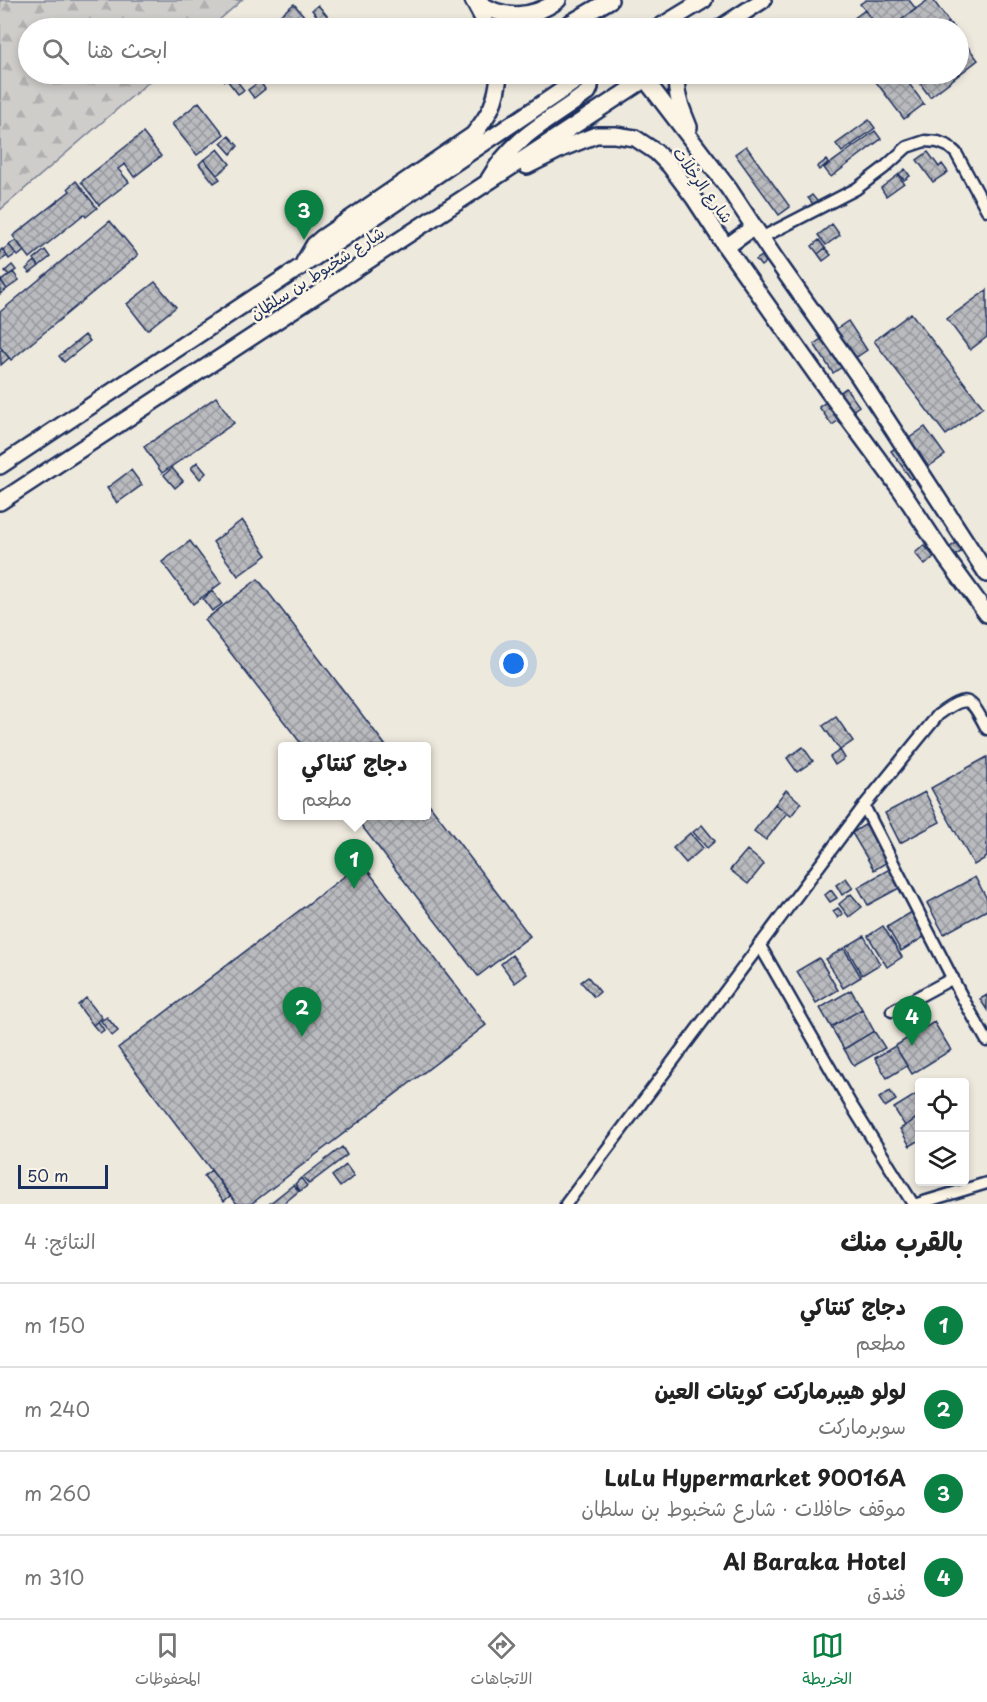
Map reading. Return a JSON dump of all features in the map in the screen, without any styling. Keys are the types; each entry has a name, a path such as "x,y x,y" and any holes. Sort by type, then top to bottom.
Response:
{"main road":[{"path":"475,0 490,9 514,15 539,12 558,0"},
{"path":"475,0 483,18"},
{"path":"579,18 610,0"},
{"path":"674,18 704,0"},
{"path":"736,18 763,0"},
{"path":"498,84 498,90"},
{"path":"302,266 308,252 322,238 473,135 488,115 501,84"},
{"name":"شارع شخبوط بن سلطان","path":"0,466 302,266 569,84"},
{"path":"486,184 504,155 516,143 529,131 588,92 590,84"},
{"name":"شارع شخبوط بن سلطان","path":"0,502 637,84"},
{"name":"شارع الرِحْلاَت","path":"654,84 870,393 987,574"},
{"path":"676,84 678,96 697,146"},
{"name":"شارع الرِحْلاَت","path":"486,184 596,135 635,138 656,152 670,166 694,198 726,247 987,614"},
{"path":"726,247 757,233"}],"street":[{"path":"757,233 856,189 907,147 925,141 938,142 948,146 956,153 987,210"},
{"path":"566,1204 759,944 864,806 938,715 952,704 961,701 974,704 987,729"},
{"path":"864,806 987,1041"},
{"path":"759,944 850,1103 915,1204 987,1184"},
{"path":"892,1011 953,978"}],"green space":[{"path":"0,0 242,0 221,18 18,18 18,84 146,84 0,210"}],"building":[{"path":"866,0 909,0 916,9 904,18 871,18 860,4"},
{"path":"928,0 933,0 946,18 904,18"},
{"path":"294,4 304,16 302,18 276,18"},
{"path":"318,5 328,17 319,18 312,10"},
{"path":"865,10 871,18 854,18"},
{"path":"969,48 978,60 969,67"},
{"path":"230,84 239,84 244,90 238,94"},
{"path":"256,84 262,84 265,89 254,98 248,90"},
{"path":"878,84 909,84 924,104 904,119"},
{"path":"920,84 947,84 930,97"},
{"path":"199,102 224,134 197,155 172,124"},
{"path":"869,120 875,128 842,152 836,144"},
{"path":"875,131 881,139 831,177 824,168"},
{"path":"143,133 161,156 134,177 125,164 118,169 129,182 99,205 81,182"},
{"path":"229,136 238,146 231,154 221,143"},
{"path":"746,146 790,207 779,215 735,154"},
{"path":"218,149 230,164 217,175 204,160"},
{"path":"928,152 939,167 942,164 948,172 933,182 917,160"},
{"path":"204,159 220,179 214,183 199,164"},
{"path":"826,160 828,163 819,170 817,167"},
{"path":"905,169 910,176 904,180 899,174"},
{"path":"898,175 904,183 886,196 881,188"},
{"path":"76,181 97,208 86,217 84,214 30,258 13,236 70,191 68,188"},
{"path":"812,195 817,201 813,204 808,198"},
{"path":"110,221 138,255 11,360 0,347 0,312"},
{"path":"832,224 840,235 826,245 818,235"},
{"path":"16,240 24,251 18,256 9,245"},
{"path":"819,240 825,248 818,254 812,246"},
{"path":"9,245 16,254 9,259 3,250"},
{"path":"825,248 831,255 823,261 818,254"},
{"path":"2,249 7,256 0,261 0,251"},
{"path":"45,250 50,257 39,266 34,259"},
{"path":"762,256 766,262 761,266 756,260"},
{"path":"35,261 39,266 30,273 26,269"},
{"path":"12,265 16,270 9,275 5,271"},
{"path":"13,272 19,280 7,289 1,281"},
{"path":"0,279 7,289 0,294"},
{"path":"155,282 176,307 147,330 127,304"},
{"path":"987,290 987,337 970,350 947,319"},
{"path":"911,313 983,407 946,435 874,341"},
{"path":"848,321 867,350 833,373 814,344"},
{"path":"85,335 90,341 64,362 59,356"},
{"path":"2,349 9,358 1,365 0,351"},
{"path":"846,388 859,406 832,425 819,407"},
{"path":"216,397 234,423 162,473 144,447"},
{"path":"925,427 945,455 911,479 891,451"},
{"path":"197,462 206,473 200,479 191,468"},
{"path":"172,468 183,481 175,488 164,475"},
{"path":"131,470 142,485 117,503 107,488"},
{"path":"242,520 267,555 238,576 213,542"},
{"path":"190,541 221,583 193,604 162,562"},
{"path":"956,543 962,551 952,558 946,550"},
{"path":"924,545 934,557 925,565 915,553"},
{"path":"258,579 383,742 300,742 205,620"},
{"path":"212,591 222,604 212,611 203,599"},
{"path":"836,717 853,741 840,750 823,726"},
{"path":"803,747 813,761 797,772 787,758"},
{"path":"840,750 845,758 835,765 830,757"},
{"path":"987,757 987,857 974,865 931,788"},
{"path":"786,790 801,803 791,816 775,804"},
{"path":"925,792 940,822 900,843 885,813"},
{"path":"775,804 787,813 766,840 754,831"},
{"path":"431,807 530,936 478,976 357,820 431,820"},
{"path":"866,824 889,861 874,870 852,833"},
{"path":"702,825 715,841 707,848 693,832"},
{"path":"690,833 703,848 686,863 673,848"},
{"path":"747,850 764,864 748,884 730,870"},
{"path":"362,863 486,1025 251,1204 237,1204 118,1048"},
{"path":"893,867 903,886 868,905 858,887"},
{"path":"975,877 987,899 987,910 944,934 927,903"},
{"path":"846,878 853,888 842,895 836,885"},
{"path":"831,890 837,898 830,902 825,895"},
{"path":"851,894 862,907 849,917 839,904"},
{"path":"838,908 843,914 838,918 833,911"},
{"path":"915,910 929,934 901,951 887,927"},
{"path":"883,926 902,957 887,967 868,936"},
{"path":"864,936 880,964 862,975 846,947"},
{"path":"844,948 861,977 843,988 826,959"},
{"path":"512,955 527,974 515,983 501,964"},
{"path":"819,958 838,990 816,1003 797,971"},
{"path":"588,977 600,992 594,997 581,982"},
{"path":"851,990 862,1009 831,1027 820,1008"},
{"path":"987,995 987,1010 980,999"},
{"path":"86,998 102,1018 93,1025 78,1005"},
{"path":"862,1009 874,1031 844,1049 831,1027"},
{"path":"107,1017 118,1031 112,1036 101,1021"},
{"path":"98,1021 104,1030 100,1033 93,1025"},
{"path":"934,1022 951,1050 912,1074 895,1046"},
{"path":"874,1031 885,1048 854,1066 844,1049"},
{"path":"895,1046 907,1066 887,1078 875,1058"},
{"path":"890,1091 896,1100 885,1107 879,1098"},
{"path":"915,1095 915,1119 905,1126 894,1108"},
{"path":"915,1119 915,1143 910,1146 900,1129"},
{"path":"342,1147 347,1155 309,1184 303,1177"},
{"path":"346,1165 354,1176 340,1187 332,1176"},
{"path":"211,1170 230,1196 224,1201 204,1176"},
{"path":"301,1178 307,1186 300,1191 295,1184"},
{"path":"293,1185 299,1191 283,1204 269,1204"}],"place":[{"name":"LuLu Hypermarket 90016A","path":"304,240"},
{"name":"دجاج كنتاكي","path":"354,889"},
{"name":"لولو هيبرماركت كويتات العين","path":"302,1037"},
{"name":"Al Baraka Hotel","path":"912,1046"}]}
